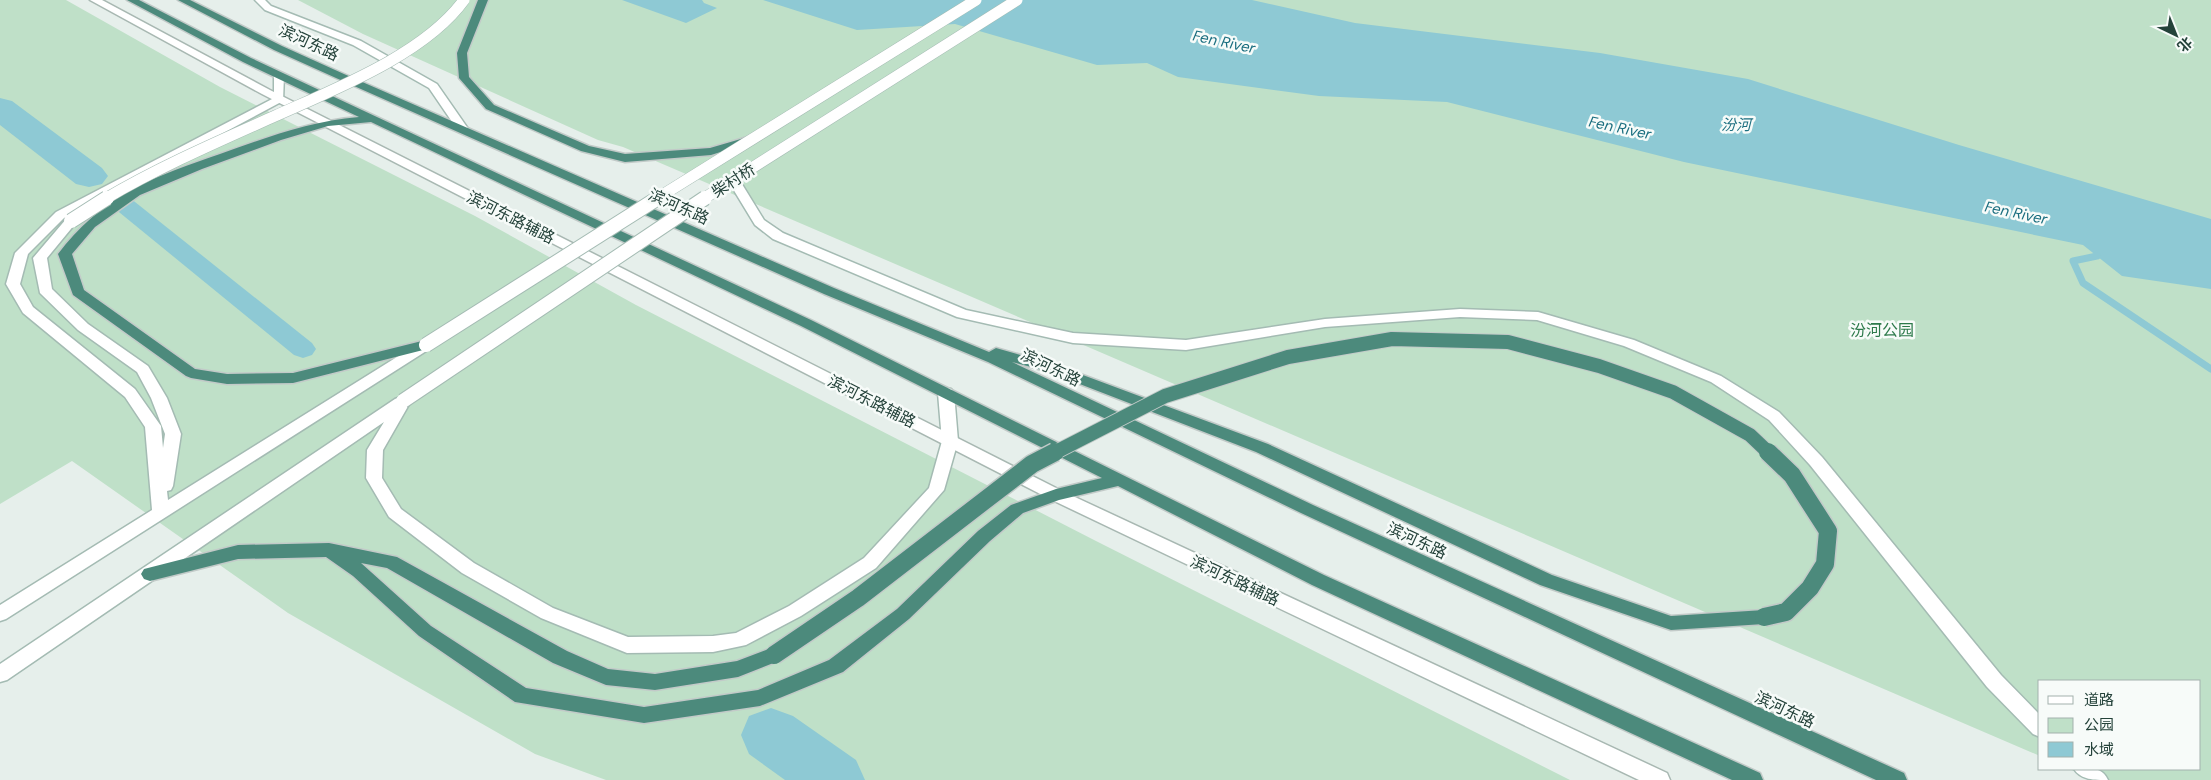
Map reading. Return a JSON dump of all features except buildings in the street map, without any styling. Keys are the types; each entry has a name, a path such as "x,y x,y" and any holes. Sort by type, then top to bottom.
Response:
{"highway":[{"path":"132,0 279,75 806,323 1318,580 1753,780"},
{"name":"滨河东路","path":"183,0 287,52 829,291 994,360 1316,513 1897,780"},
{"path":"483,0 462,53 464,78 490,107 585,149 625,158 710,151 751,139"},
{"path":"372,119 327,123 198,166 136,192 91,224 65,254 78,292 191,373 227,379 294,378 426,345"},
{"path":"150,574 238,552 329,550 391,562 560,657 606,677 655,682 738,670 774,655 858,598 1025,469 1041,459 1165,396 1288,356 1392,339 1508,342 1599,366 1673,392 1750,435 1792,475 1828,532 1825,564 1810,588 1786,612 1764,617 1671,623 1546,580 1262,448 1051,368 944,339"},
{"path":"329,550 359,571 425,631 522,696 644,715 760,698 836,666 903,614 984,536 1018,509 1056,495 1120,480"}],"main road":[{"name":"滨河东路辅路","path":"95,0 295,107 1056,495 1660,780"},
{"path":"260,0 268,8 357,43 433,86 463,130"},
{"path":"161,512 173,434 159,398 144,369 83,327 45,290 40,258 71,221 95,204 150,175 340,86 402,52 436,29 460,7 464,0"},
{"name":"柴村桥","path":"0,614 751,139 976,0"},
{"name":"柴村桥","path":"0,674 733,179 1017,0"},
{"path":"161,512 153,426 130,393 28,310 13,284 15,276 22,252 60,215 280,99 279,75"},
{"path":"733,179 759,222 778,236 962,314 1073,338 1186,345 1325,323 1460,313 1538,316 1630,343 1716,379 1774,416 1816,461 1994,681 2038,726"},
{"path":"404,401 375,450 374,478 395,513 468,568 547,613 626,645 713,644 739,640 803,606 870,563 936,490 950,441 946,393"},
{"path":"2085,770 2098,780"}],"green space":[{"path":"0,0 66,0 220,87 475,216 636,305 1096,541 1570,780 606,780 535,754 288,613 72,461 0,504"},
{"name":"汾河公园","path":"298,0 2211,0 2211,780 2095,780 2071,770 2201,770 2201,680 2038,680 2038,755 623,147 598,140 363,34"}],"water":[{"path":"622,0 702,0 704,3 717,8 686,23"},
{"name":"汾河","path":"763,0 1252,0 1355,23 1600,53 1748,79 1959,145 2211,219 2211,289 2122,276 2083,245 1684,162 1447,102 1319,96 1178,77 1147,63 1097,65 955,24 857,30"}],"waterway":[{"path":"0,108 89,176"},
{"path":"122,203 303,349"},
{"path":"2097,256 2073,261 2083,283 2211,369"},
{"path":"771,735 834,780"}],"water label":[{"name":"Fen River","path":"1224,42"},
{"name":"Fen River","path":"1620,128"},
{"name":"Fen River","path":"2016,213"}]}
